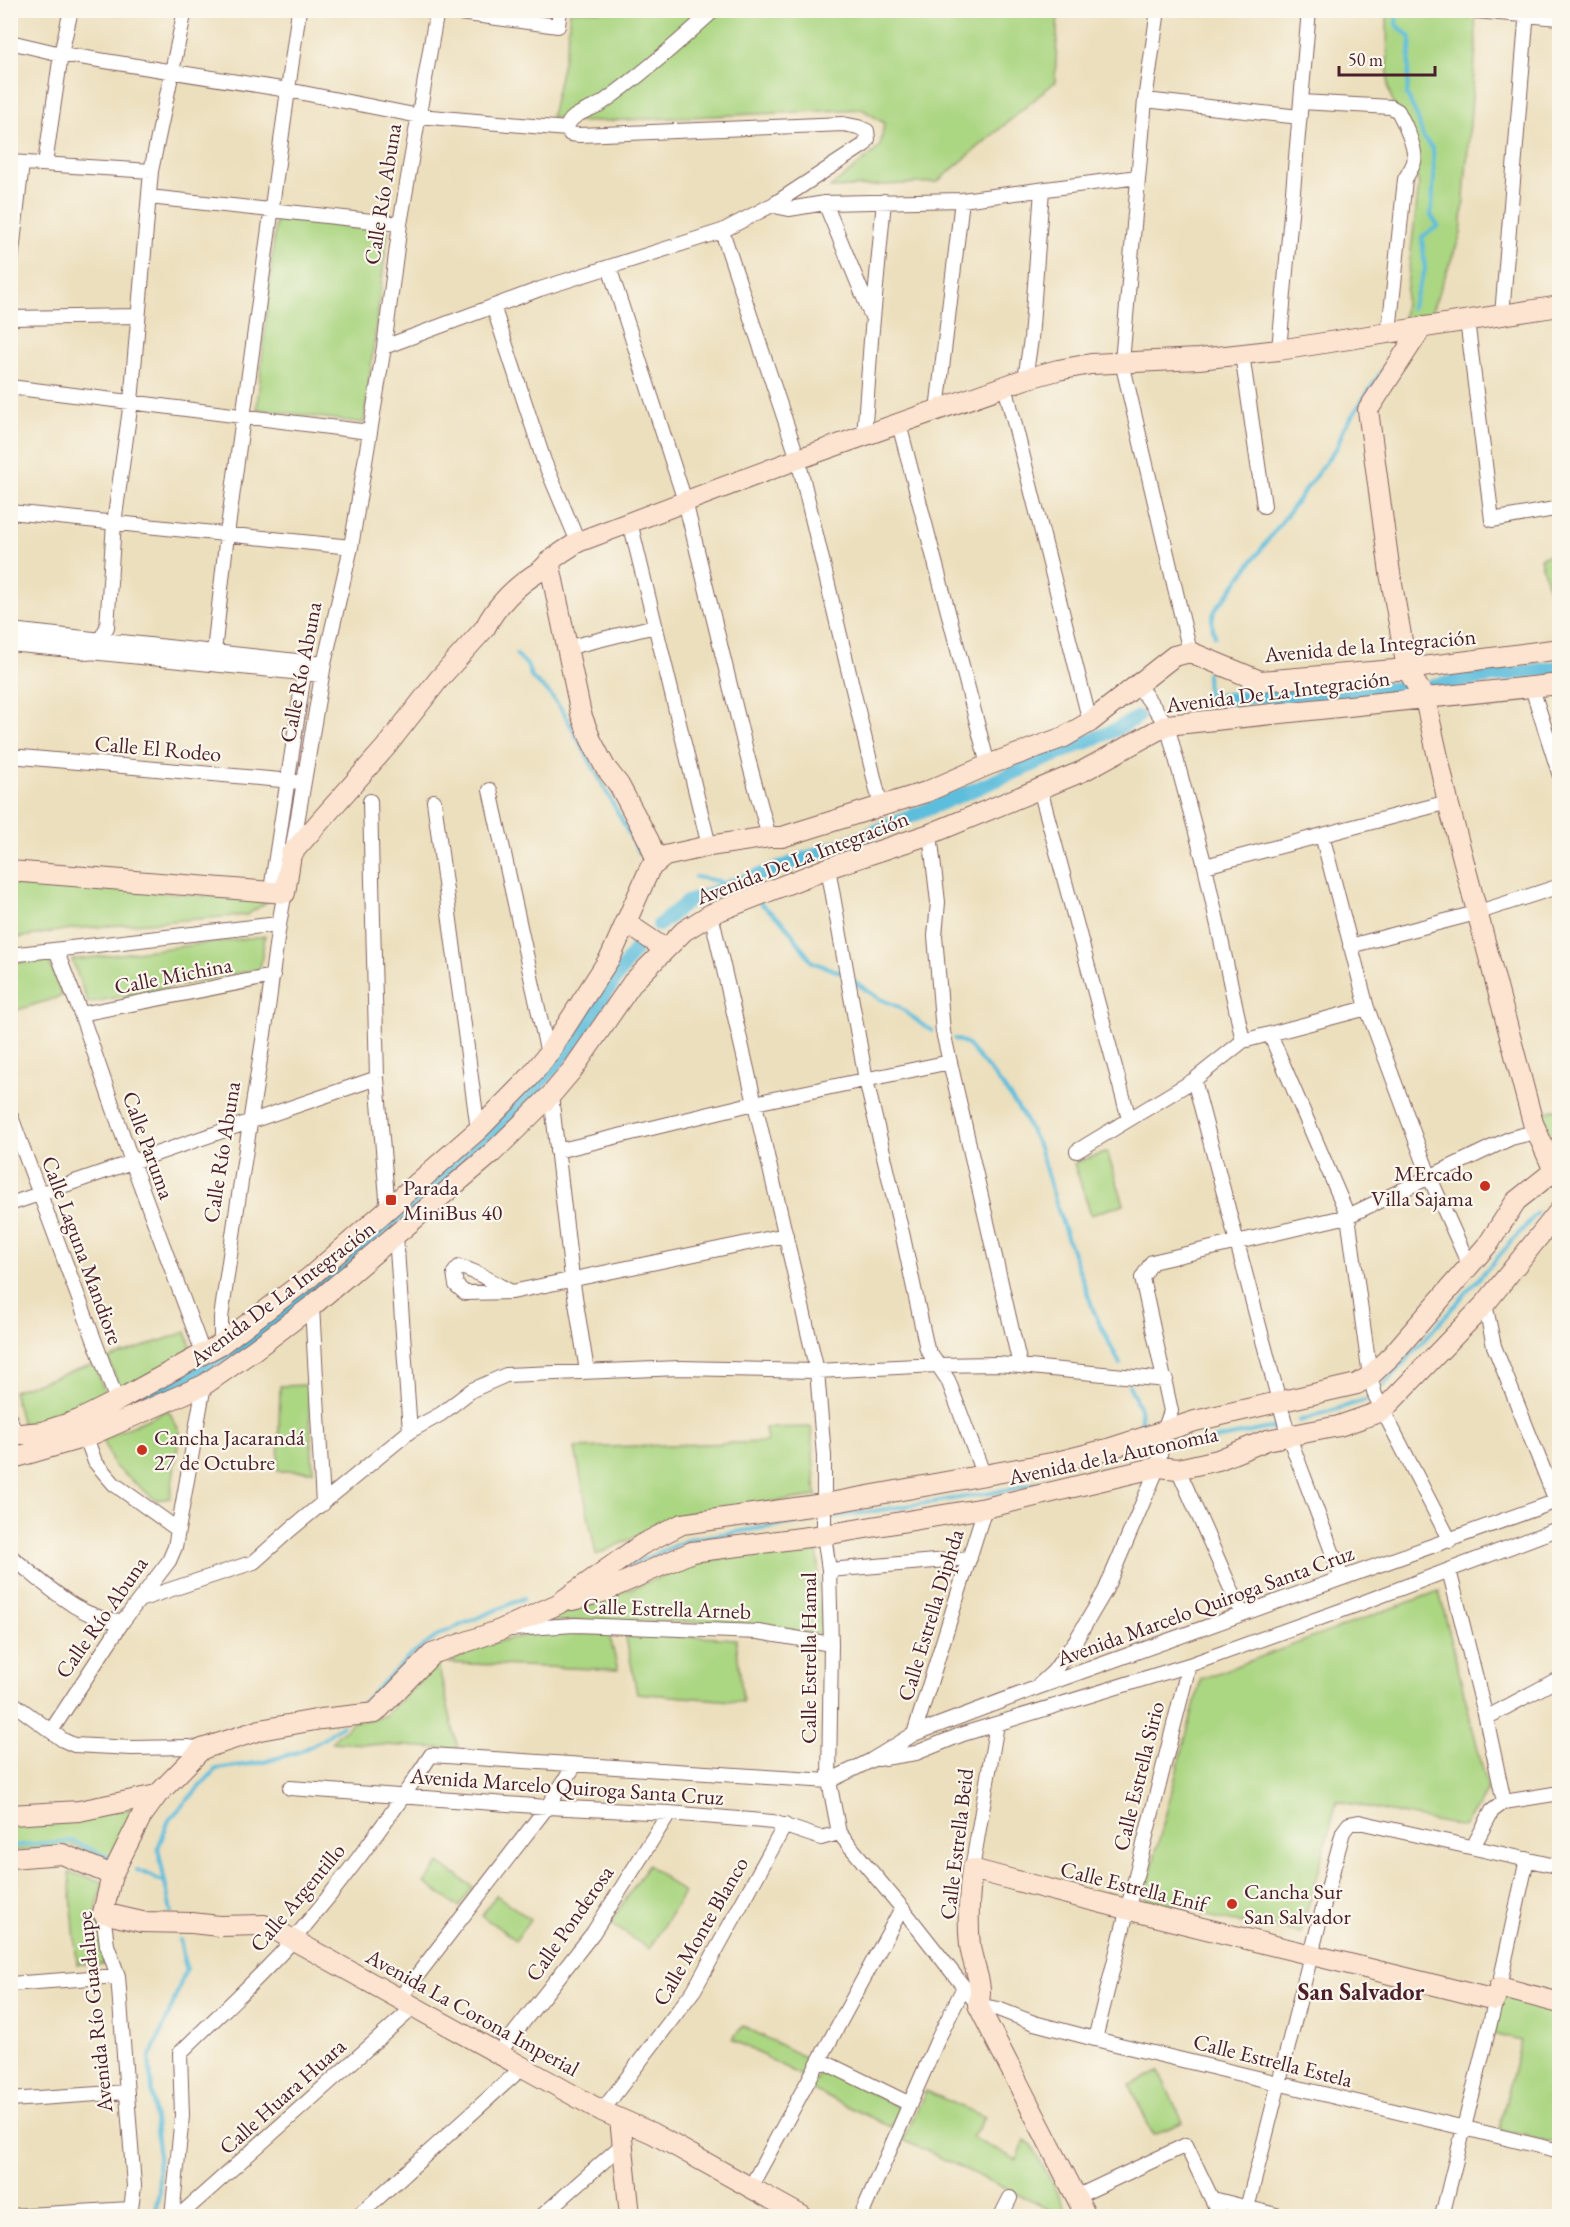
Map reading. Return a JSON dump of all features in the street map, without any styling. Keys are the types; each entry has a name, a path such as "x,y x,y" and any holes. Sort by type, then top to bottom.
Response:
{"street":[{"path":"45,164 61,54 70,10"},
{"path":"87,653 100,640 107,627 114,522 131,402 151,171 185,10"},
{"path":"214,652 227,534 299,10"},
{"name":"Calle Río Abuna","path":"221,1344 221,1318 273,976 278,924 278,891 291,854 323,670 351,547 384,347 400,224 437,10 558,26 560,10"},
{"path":"384,347 493,306 722,231 774,204 864,146 868,139 867,131 843,124 570,134 567,124 572,118 600,104 662,57 714,10"},
{"path":"1158,10 1145,100 1122,362 1190,652"},
{"path":"1279,350 1309,10"},
{"path":"1462,10 1526,13 1560,18"},
{"path":"1502,315 1526,13"},
{"path":"10,42 61,54 288,90 418,116 567,129"},
{"path":"1145,100 1299,117"},
{"path":"1301,102 1391,108 1398,111 1403,119 1414,150 1414,161 1405,180 1389,332"},
{"path":"10,270 16,162 151,171"},
{"path":"774,204 789,209 825,203 962,200 1138,177"},
{"path":"1025,379 1031,339 1042,190"},
{"path":"149,197 400,224"},
{"path":"937,410 962,200"},
{"path":"864,436 884,201"},
{"path":"825,203 873,319"},
{"path":"722,231 798,459 881,807"},
{"path":"609,267 685,501 769,837"},
{"path":"493,306 544,461 578,542"},
{"path":"291,854 385,748 439,679 474,641 516,588 549,561 578,542 798,459 1025,379 1058,370 1091,364 1199,359 1279,350 1502,315 1559,311"},
{"path":"10,318 138,316"},
{"path":"1467,320 1492,520 1560,508"},
{"path":"1422,327 1368,410 1390,573 1407,669 1425,699 1476,913 1535,1132 1558,1172"},
{"path":"1242,354 1264,506"},
{"path":"1005,386 1090,722"},
{"path":"10,387 369,432"},
{"path":"899,424 987,765"},
{"path":"10,512 351,547"},
{"path":"630,522 709,846"},
{"path":"549,561 581,714 591,740 605,767 619,785 649,841 657,862"},
{"path":"566,648 655,626"},
{"path":"10,630 214,652 304,668"},
{"path":"10,644 87,653 323,670"},
{"name":"Avenida de la Integración","path":"1190,652 1260,681 1407,669 1560,649"},
{"name":"Avenida De La Integración","path":"12,1430 42,1432 79,1420 221,1344 310,1277 388,1210 509,1100 548,1054 611,956 650,868 665,856 709,846 782,837 926,792 987,765 1064,737 1090,722 1174,656 1190,652"},
{"path":"10,871 278,891 288,780 304,668"},
{"path":"1137,684 1167,724 1205,866 1243,1041"},
{"path":"1425,699 1560,684"},
{"path":"1532,688 1560,776"},
{"name":"Avenida De La Integración","path":"10,1459 86,1437 204,1384 312,1306 492,1153 551,1095 573,1069 633,982 684,931 711,914 828,868 930,834 1040,789 1083,771 1167,724 1425,699"},
{"name":"Calle El Rodeo","path":"10,756 303,782"},
{"path":"1040,789 1129,1119"},
{"path":"490,790 548,1054"},
{"path":"370,801 377,1078 388,1210"},
{"path":"434,801 478,1130"},
{"path":"1205,866 1448,802"},
{"path":"930,834 938,902 935,936 938,994 943,1032 1020,1365"},
{"path":"1322,836 1367,1008 1430,1178 1469,1265"},
{"path":"828,868 866,1080 927,1349 948,1380 984,1476"},
{"path":"1350,946 1476,913 1560,886"},
{"name":"Calle Estrella Hamal","path":"711,914 817,1371 824,1456 824,1535 829,1570 831,1644 829,1781 839,1833"},
{"path":"625,922 665,949"},
{"path":"10,955 278,924"},
{"name":"Calle Paruma","path":"56,950 203,1353"},
{"name":"Calle Michina","path":"81,1014 273,976"},
{"path":"1077,1151 1194,1080 1243,1041 1367,1008"},
{"path":"1270,1034 1348,1216 1370,1376 1375,1395 1450,1540"},
{"path":"558,1152 755,1103 950,1062"},
{"path":"10,1204 377,1078"},
{"path":"1194,1080 1278,1401 1289,1437 1342,1578"},
{"path":"551,1095 572,1278 587,1371"},
{"name":"Calle Laguna Mandiore","path":"10,1114 117,1401"},
{"path":"1036,1688 1054,1671 1065,1656 1105,1592 1158,1467 1164,1431 1171,1411 1142,1278 1152,1262 1348,1216 1511,1138 1535,1132"},
{"name":"Avenida de la Autonomía","path":"558,1604 641,1545 682,1524 824,1504 1057,1462 1108,1449 1195,1421 1357,1384 1370,1376 1392,1355 1489,1243 1516,1201 1558,1172"},
{"name":"Avenida de la Autonomía","path":"558,1604 602,1592 692,1552 824,1535 985,1508 1158,1467 1178,1468 1218,1460 1267,1440 1339,1426 1382,1411 1485,1304 1560,1210"},
{"path":"512,1292 786,1235"},
{"path":"396,1236 410,1431"},
{"path":"1485,1304 1494,1346 1558,1500"},
{"path":"312,1306 323,1504"},
{"path":"141,1599 254,1562 410,1431 441,1414 472,1389 506,1375 681,1368 817,1371 937,1365 1020,1365 1166,1380"},
{"name":"Calle Río Abuna","path":"51,1731 123,1621 169,1562 175,1547 204,1384"},
{"path":"86,1437 95,1462 114,1484 177,1529"},
{"path":"1178,1468 1242,1614"},
{"name":"Avenida Marcelo Quiroga Santa Cruz","path":"431,1755 829,1781 870,1761 915,1734 1036,1688 1558,1500"},
{"name":"Calle Estrella Diphda","path":"915,1734 985,1508"},
{"name":"Avenida Marcelo Quiroga Santa Cruz","path":"870,1761 916,1753 963,1734 1189,1665 1560,1528"},
{"path":"10,1556 92,1617 123,1621"},
{"path":"829,1570 969,1558"},
{"path":"1449,1570 1486,1718 1504,1802"},
{"path":"10,1701 63,1740 82,1746 202,1749 260,1730 321,1719 375,1713 432,1654 500,1630 558,1604"},
{"name":"Calle Estrella Arneb","path":"500,1630 575,1625 758,1632 831,1644"},
{"name":"Calle Estrella Sirio","path":"1095,2039 1189,1665"},
{"path":"1486,1718 1560,1678"},
{"name":"Calle Estrella Beid","path":"978,2005 981,1996 980,1982 970,1947 967,1908 997,1724"},
{"name":"Avenida Río Guadalupe","path":"130,2213 134,2186 118,1976 107,1945 103,1913 112,1875 141,1817 157,1795 202,1749"},
{"name":"Calle Argentillo","path":"172,2217 182,2116 180,2053 293,1940 404,1796 431,1755"},
{"name":"Calle Huara Huara","path":"179,2217 406,2003 547,1808 575,1765"},
{"name":"Avenida Marcelo Quiroga Santa Cruz","path":"290,1788 547,1808 669,1813 773,1822 821,1838 839,1833"},
{"path":"1473,1847 1492,1811 1504,1802 1560,1793"},
{"path":"10,1815 79,1810 157,1795"},
{"name":"Calle Ponderosa","path":"498,2054 592,1933 669,1813"},
{"path":"1247,2208 1280,2084 1310,1953 1343,1832 1349,1824 1359,1822 1560,1867"},
{"name":"Calle Monte Blanco","path":"611,2115 694,1990 785,1825"},
{"path":"839,1833 902,1908 963,1989 978,2005 1086,2217"},
{"path":"10,1858 62,1854 112,1875"},
{"path":"1442,2217 1527,1859"},
{"name":"Calle Estrella Enif","path":"972,1869 1126,1911 1310,1953 1497,1993 1560,2003"},
{"path":"750,2188 902,1908"},
{"name":"Avenida La Corona Imperial","path":"103,1913 142,1922 219,1926 264,1925 611,2115 652,2133 802,2217"},
{"path":"10,1984 118,1976"},
{"path":"861,2217 938,2038 963,1989"},
{"name":"Calle Estrella Estela","path":"978,2005 1095,2039 1560,2151"},
{"path":"820,2060 910,2104"},
{"path":"358,2217 523,2067"},
{"path":"10,2100 127,2092"},
{"path":"611,2115 622,2145 630,2217"},
{"path":"542,2217 622,2145"},
{"path":"1076,2197 1186,2145 1220,2217"},
{"path":"1001,2217 1010,2198"},
{"path":"1213,2199 1280,2217"},
{"path":"10,2216 130,2213"}],"green space":[{"path":"570,11 1058,11 1055,82 937,182 830,188 880,147 884,123 862,109 581,122 551,117 567,44"},
{"path":"1387,11 1475,11 1476,48 1461,234 1431,313 1403,319 1419,184 1388,88"},
{"path":"276,218 388,231 364,423 257,409"},
{"path":"1559,552 1559,609 1554,610 1540,558"},
{"path":"11,880 268,901 247,915 70,929 11,939"},
{"path":"265,936 260,969 88,1003 72,960"},
{"path":"48,959 62,996 11,1012 11,964"},
{"path":"1559,1108 1559,1145 1555,1147 1542,1114"},
{"path":"1107,1152 1124,1204 1091,1215 1074,1163"},
{"path":"186,1332 193,1352 121,1390 108,1359"},
{"path":"94,1364 107,1398 62,1415 22,1424 13,1391"},
{"path":"308,1385 313,1471 278,1471 280,1386"},
{"path":"168,1410 180,1432 170,1498 156,1500 114,1466 103,1439"},
{"path":"811,1427 816,1496 686,1514 596,1555 575,1448 767,1442 765,1428"},
{"path":"817,1544 822,1635 734,1622 539,1621 581,1608 699,1562"},
{"path":"1439,1591 1488,1790 1464,1827 1337,1801 1301,1933 1202,1915 1202,1911 1144,1898 1201,1679"},
{"path":"543,1632 609,1633 618,1670 449,1663 482,1645"},
{"path":"625,1633 736,1639 743,1702 637,1693"},
{"path":"438,1664 458,1749 331,1742 353,1722 384,1716"},
{"path":"139,1808 120,1845 107,1860 73,1846 11,1851 11,1823"},
{"path":"439,1863 473,1887 459,1907 425,1883"},
{"path":"648,1865 684,1893 649,1949 610,1923"},
{"path":"69,1872 103,1882 96,1913 105,1964 77,1964"},
{"path":"496,1895 530,1919 516,1940 482,1916"},
{"path":"1503,1996 1559,2010 1559,2144 1499,2129 1521,2041 1494,2034"},
{"path":"743,2026 812,2061 803,2077 732,2039"},
{"path":"822,2067 900,2108 891,2127 811,2089"},
{"path":"1159,2072 1183,2122 1153,2135 1130,2085"},
{"path":"926,2091 985,2117 972,2138 1017,2160 1025,2140 1032,2145 1069,2216 1063,2216 903,2140"}],"waterway":[{"path":"1397,10 1396,24 1411,38 1407,95 1417,116 1423,137 1433,149 1434,180 1431,215 1438,226 1422,237 1425,270 1411,309"},
{"path":"1215,636 1212,620 1218,606 1337,447 1344,428 1390,359"},
{"path":"516,654 527,665 532,678 549,693 564,713 640,854"},
{"path":"1433,685 1560,667"},
{"path":"1207,673 1208,700"},
{"path":"1208,700 1416,687"},
{"path":"659,925 687,902 862,837 1115,730 1138,717"},
{"path":"695,877 719,881"},
{"path":"760,903 785,924 812,962 842,973"},
{"path":"133,1407 234,1350 276,1322 474,1151 531,1094 574,1043 636,948"},
{"path":"851,979 878,998 899,1007 932,1030"},
{"path":"955,1039 966,1043 1002,1085 1022,1114 1039,1147 1063,1226 1095,1314 1120,1364"},
{"path":"1383,1386 1537,1213"},
{"path":"1129,1385 1140,1409 1142,1427"},
{"path":"1299,1421 1365,1400"},
{"path":"1187,1445 1275,1427"},
{"path":"1145,1448 1147,1460"},
{"path":"835,1517 991,1493 1103,1470"},
{"path":"624,1568 690,1539 814,1520"},
{"path":"359,1707 409,1657 440,1634 524,1598"},
{"path":"171,1912 158,1848 169,1820 216,1769 264,1762 301,1751 322,1740 342,1725"},
{"path":"10,1846 72,1841 108,1857"},
{"path":"137,1870 165,1882"},
{"path":"154,2216 159,2193 158,2150 149,2059 186,1969 180,1940"}],"place":[{"name":"MErcado Villa Sajama","path":"1485,1186"},
{"name":"Parada MiniBus 40","path":"391,1200"},
{"name":"Cancha Jacarandá 27 de Octubre","path":"142,1450"},
{"name":"Cancha Sur San Salvador","path":"1232,1904"}],"district":[{"name":"San Salvador","path":"1361,1992"}]}
